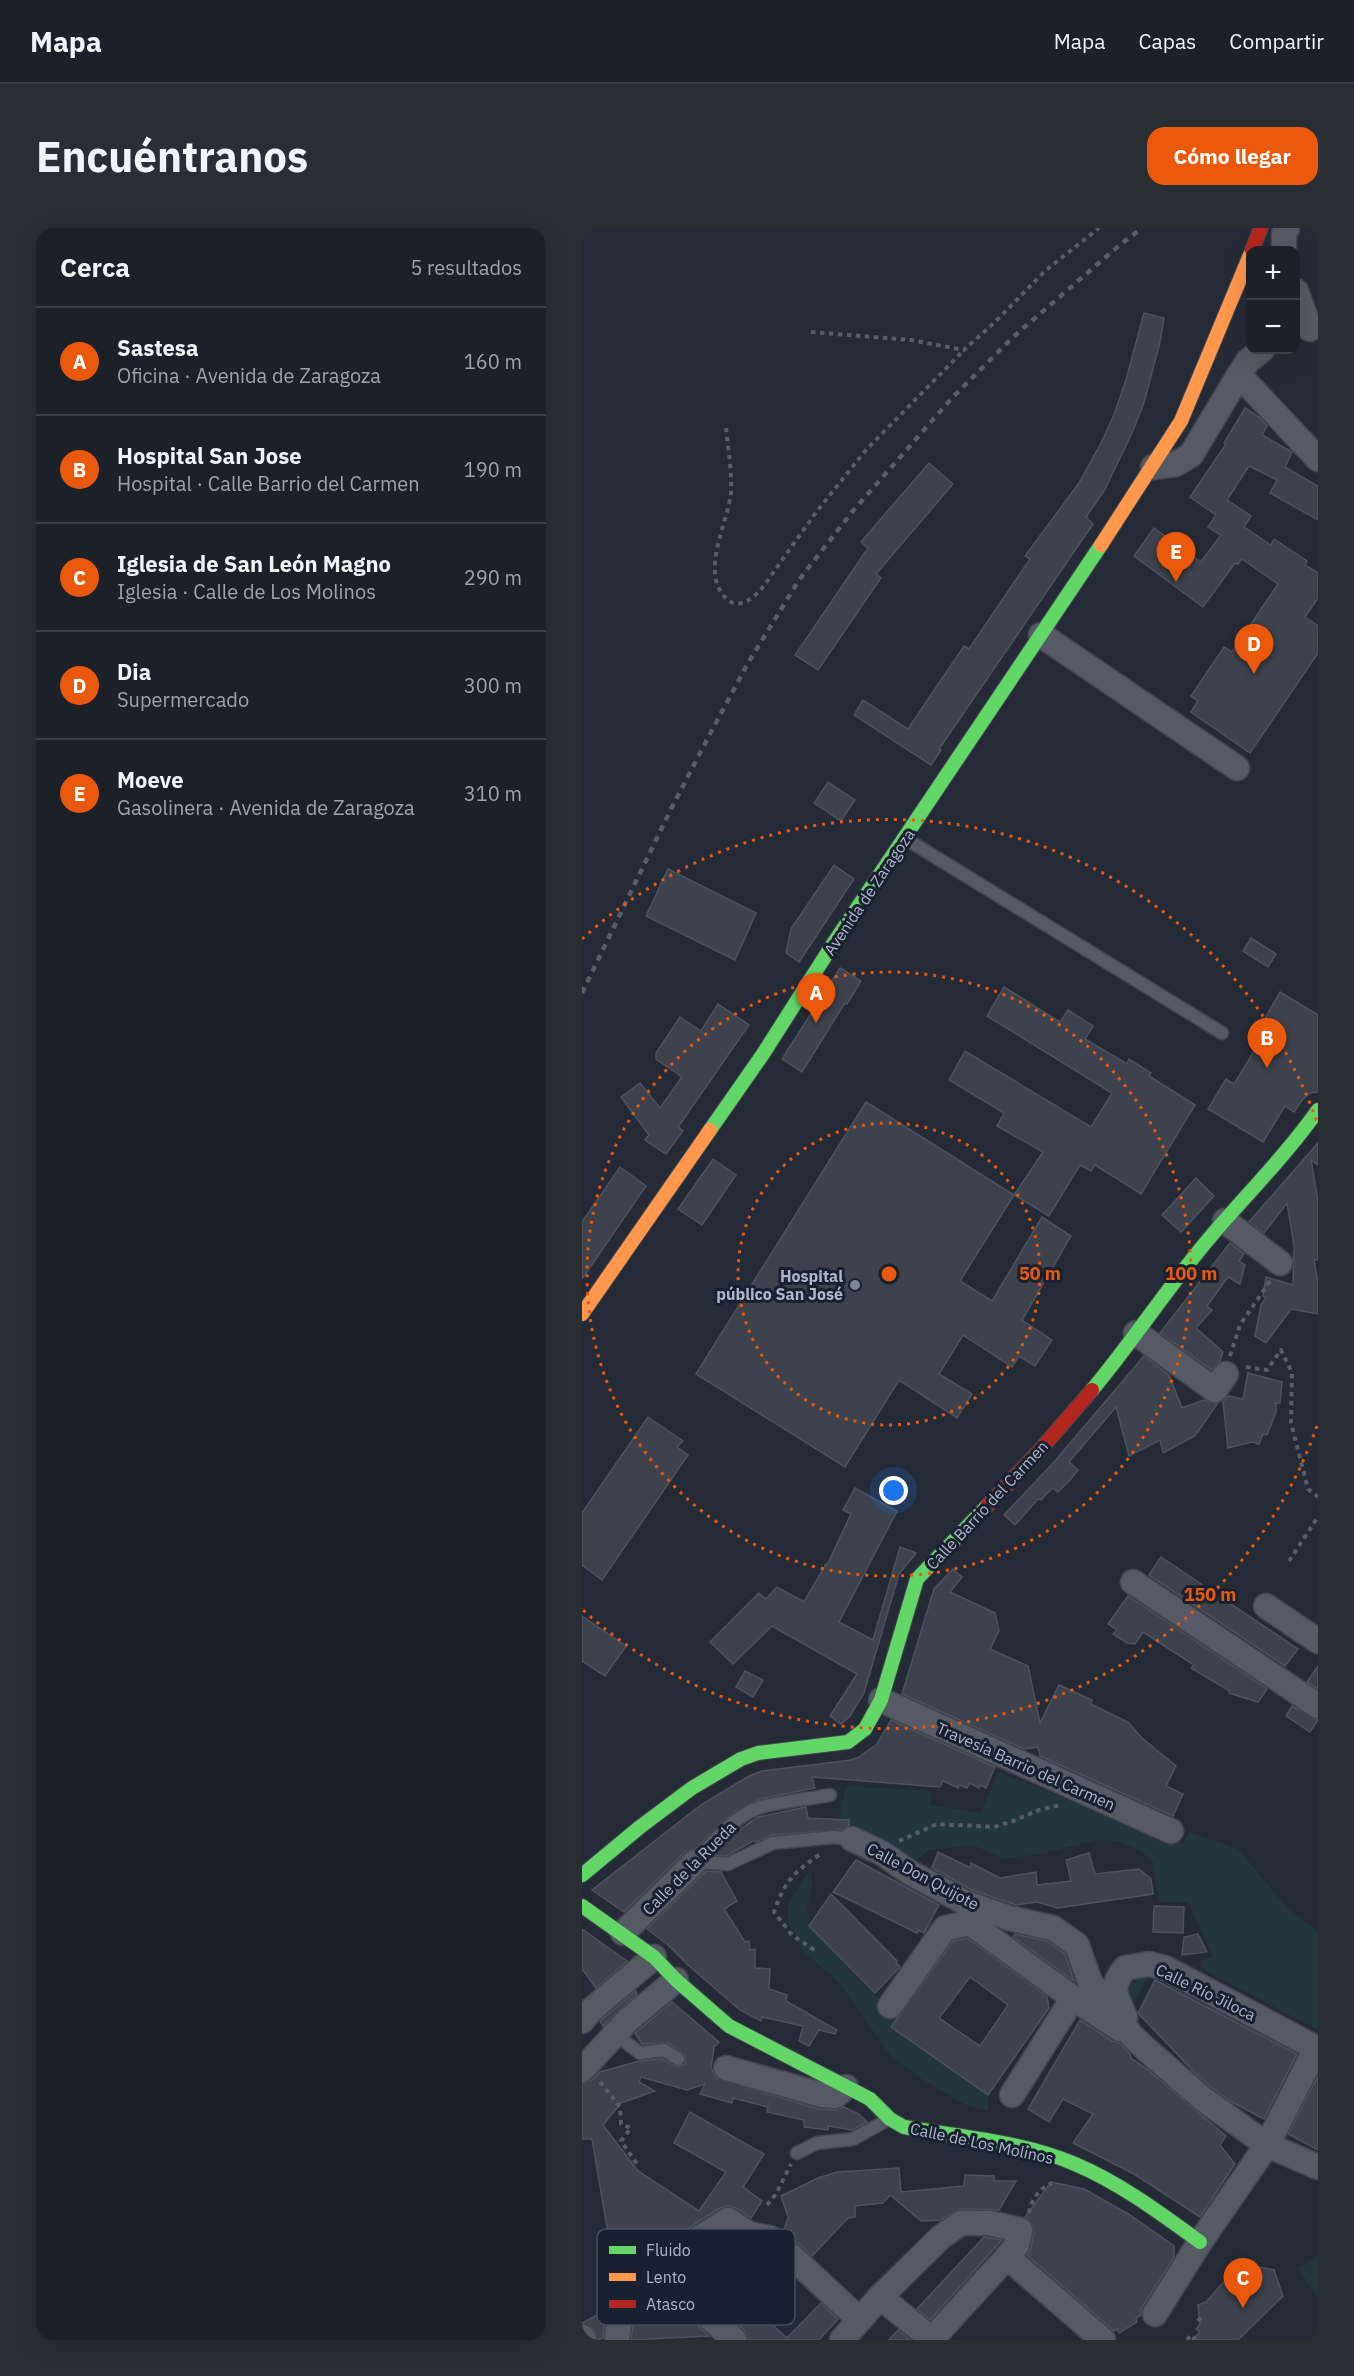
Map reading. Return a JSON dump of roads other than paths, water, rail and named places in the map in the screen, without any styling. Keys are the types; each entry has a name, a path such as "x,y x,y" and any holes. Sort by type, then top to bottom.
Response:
{"street":[{"path":"1254,246 1261,228"},
{"path":"1284,246 1284,233 1287,228"},
{"name":"Avenida de Zaragoza","path":"582,1314 763,1054 1153,467 1180,421 1199,382 1246,266"},
{"path":"1299,300 1308,330"},
{"path":"1153,467 1176,464 1191,455 1248,361 1257,354"},
{"path":"1239,375 1318,459"},
{"path":"1041,635 1237,768"},
{"name":"Calle Barrio del Carmen","path":"582,1875 692,1788 727,1767 758,1753 848,1742 865,1729 881,1700 917,1579 1040,1450 1124,1352 1136,1333 1225,1221 1294,1144 1318,1110"},
{"path":"1225,1221 1280,1263"},
{"path":"1136,1333 1215,1390 1226,1374"},
{"path":"1133,1582 1318,1706"},
{"path":"1266,1606 1318,1641"},
{"name":"Travesía Barrio del Carmen","path":"881,1700 1171,1831"},
{"name":"Calle Don Quijote","path":"852,1839 882,1853 909,1872 966,1903 1009,1918 1053,1928 1077,1945 1090,1982 1132,2036"},
{"name":"Calle de la Rueda","path":"623,1934 695,1862"},
{"name":"Calle de Los Molinos","path":"582,1906 654,1957 676,1980 729,2026 870,2099 890,2119 904,2127 1034,2150 1076,2164 1130,2192 1200,2242"},
{"name":"Calle Don Quijote","path":"890,2007 945,1928 970,1923 1073,1998 1132,2036 1203,2099 1267,2145 1318,2167"},
{"path":"582,2021 590,2011 654,1957"},
{"name":"Calle Río Jiloca","path":"1132,2036 1115,1992 1116,1979 1125,1968 1149,1964 1165,1968 1317,2049"},
{"path":"590,2075 615,2034 628,2020 676,1980"},
{"path":"1012,2095 1073,1998"},
{"path":"1155,2314 1200,2242 1267,2145 1317,2049"},
{"path":"726,2068 822,2095 835,2096 846,2087"},
{"path":"714,2229 728,2220 742,2229"},
{"path":"842,2340 880,2297 940,2237 961,2223 990,2223 1015,2244 1103,2340"},
{"path":"880,2297 932,2340 1015,2244"},
{"path":"795,2261 860,2319"},
{"path":"617,2340 619,2325"},
{"path":"717,2325 734,2340"}],"lane":[{"path":"905,838 1222,1033"},
{"name":"Calle de la Rueda","path":"695,1862 707,1847 741,1818 756,1809 830,1795"},
{"name":"Calle Don Quijote","path":"695,1862 728,1864 773,1843 834,1837 852,1839"},
{"path":"615,2034 640,2053 664,2050 678,2059"},
{"path":"797,2153 817,2143 853,2139 890,2119"}],"railway":[{"path":"582,993 711,732 748,663 799,580 852,512 952,398 1013,337 1142,228"}],"place":[{"name":"Moeve","path":"1176,582"},
{"name":"Dia","path":"1254,674"},
{"name":"Sastesa","path":"816,1023"},
{"name":"Hospital San Jose","path":"1267,1068"},
{"name":"Hospital público San José","path":"855,1285"},
{"name":"Iglesia de San León Magno","path":"1243,2308"}]}
